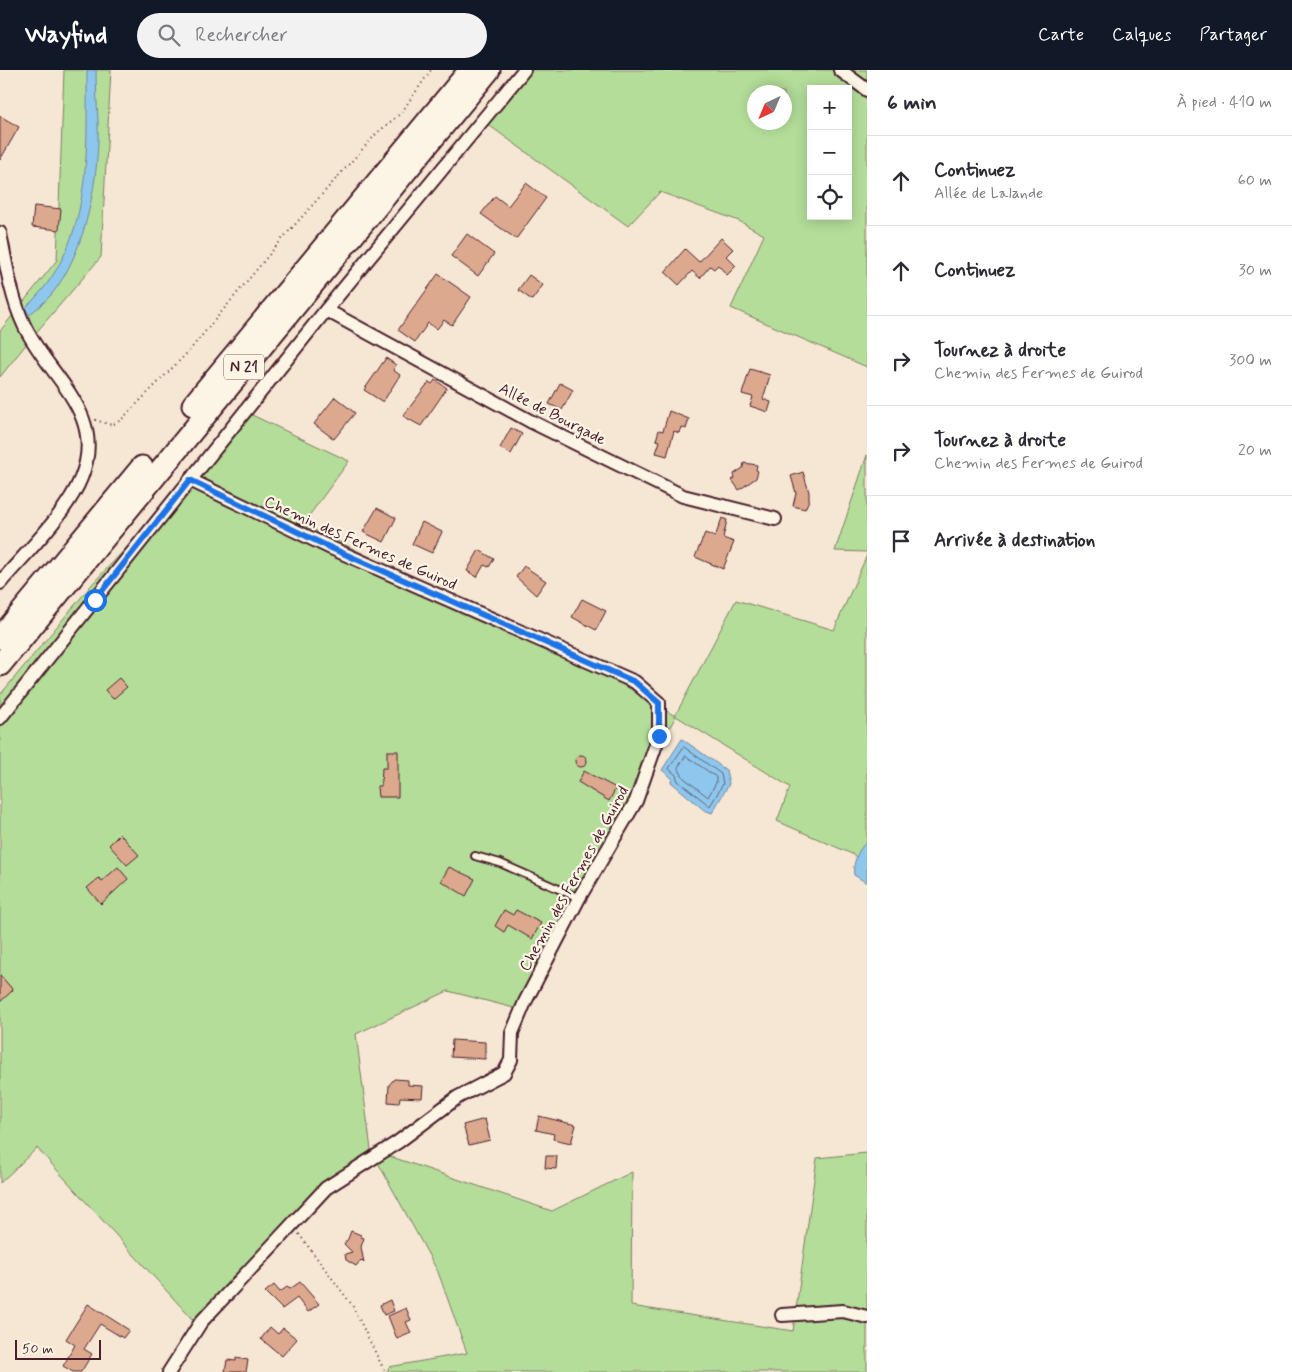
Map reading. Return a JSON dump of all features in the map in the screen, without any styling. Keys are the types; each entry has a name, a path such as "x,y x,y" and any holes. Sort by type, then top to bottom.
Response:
{"highway":[{"name":"N 21","path":"0,638 470,70"},
{"name":"N 21","path":"0,665 489,70"}],"street":[{"path":"0,718 326,310 524,70"},
{"path":"840,70 867,90"},
{"path":"0,233 10,283 25,327 80,408 87,438 87,458 82,477 55,518 0,583"},
{"name":"Allée de Bourgade","path":"326,310 530,421 683,496 775,520"},
{"name":"Chemin des Fermes de Guirod","path":"169,1372 200,1322 326,1188 398,1142 458,1097 504,1073 511,1060 512,1033 525,1002 579,898 636,801 659,736 659,703 635,682 331,548 190,480"},
{"path":"782,1315 843,1311 867,1318"}],"lane":[{"path":"476,856 500,863 579,898"}],"path":[{"path":"80,408 96,421 112,424 121,420 133,410 189,351 236,292 318,197 377,133 400,113 431,70"},
{"path":"291,1224 352,1305 385,1372"}],"green space":[{"path":"64,70 111,70 101,257 0,377 0,331 57,260"},
{"path":"526,70 867,70 867,367 731,308 764,235 739,221 660,192 628,226 479,118"},
{"path":"252,415 349,461 303,524 597,669 675,716 736,600 834,630 867,555 867,864 852,854 777,821 790,787 676,716 514,1008 448,991 356,1034 371,1150 325,1181 193,1320 37,1148 0,1183 0,695 94,582"},
{"path":"867,455 867,552 835,551"},
{"path":"371,1150 552,1211 632,1172 631,1306 793,1331 817,1158 867,1153 867,1372 387,1372 389,1367 467,1353 438,1272"}],"water":[{"path":"87,70 96,70 98,120 97,164 89,211 74,257 63,277 49,298 29,315 25,308 47,283 63,256 74,228 82,197 87,134"},
{"path":"682,739 726,770 729,784 712,813 704,810 671,782 672,778 662,770"},
{"path":"867,842 867,883 854,875 854,871 858,852"}],"building":[{"path":"0,116 19,127 0,160"},
{"path":"526,183 546,198 516,239 481,214 495,196 508,206"},
{"path":"34,206 61,209 59,230 32,227"},
{"path":"467,234 494,254 478,276 451,256"},
{"path":"721,238 733,249 726,256 736,266 727,275 718,265 714,269 710,266 700,278 692,271 679,285 665,272 685,249 699,262"},
{"path":"438,274 471,297 452,325 444,320 437,329 428,323 415,342 398,330"},
{"path":"529,275 543,285 532,300 518,290"},
{"path":"386,358 396,365 393,370 400,375 383,402 364,390"},
{"path":"750,369 770,375 763,399 771,402 768,412 750,406 753,397 742,394"},
{"path":"435,380 447,388 421,426 403,416 429,382 432,384"},
{"path":"560,383 573,390 562,410 549,404"},
{"path":"335,397 355,413 334,439 314,424"},
{"path":"669,411 689,419 686,429 681,427 679,433 674,431 667,456 656,453 660,441 656,440 659,430 663,431"},
{"path":"511,428 522,434 511,454 500,448"},
{"path":"744,463 757,465 756,470 758,471 756,478 739,490 732,480 735,478 734,474 743,468"},
{"path":"803,472 809,492 809,500 805,509 793,506 796,493 791,476"},
{"path":"377,508 396,518 384,542 363,532"},
{"path":"722,518 727,520 723,538 734,542 723,569 695,557 705,533 715,537"},
{"path":"422,522 442,532 432,553 412,544"},
{"path":"479,550 494,559 489,567 484,565 477,577 467,571"},
{"path":"524,566 546,581 536,595 516,577"},
{"path":"582,599 606,611 596,630 572,617"},
{"path":"119,678 127,687 113,699 105,690"},
{"path":"387,751 398,751 398,797 378,797 377,786 381,786 382,768 387,768"},
{"path":"581,755 587,761 581,767 575,761"},
{"path":"584,771 616,788 609,801 578,782"},
{"path":"120,834 139,855 127,865 109,845"},
{"path":"118,867 128,879 101,904 87,888 99,878 102,881"},
{"path":"449,867 475,879 466,896 441,881"},
{"path":"504,910 513,915 516,910 541,923 532,939 508,925 504,932 495,926"},
{"path":"0,975 13,990 0,1002"},
{"path":"452,1040 485,1042 485,1059 451,1057"},
{"path":"394,1079 408,1080 408,1085 423,1086 422,1098 400,1097 399,1103 388,1102 389,1085"},
{"path":"539,1116 576,1125 571,1143 553,1139 554,1134 536,1130"},
{"path":"485,1119 490,1140 469,1145 463,1125"},
{"path":"546,1156 557,1156 556,1169 545,1168"},
{"path":"351,1231 364,1238 361,1247 364,1263 361,1260 356,1266 346,1260 345,1254 352,1252 344,1244"},
{"path":"300,1282 319,1304 308,1312 297,1298 282,1309 265,1292 274,1285 280,1292 287,1287 290,1289"},
{"path":"390,1300 394,1311 384,1315 380,1305"},
{"path":"88,1304 129,1330 123,1338 100,1324 84,1349 92,1354 81,1372 73,1372 63,1366 75,1345 66,1339"},
{"path":"406,1308 411,1320 406,1322 411,1333 397,1339 388,1316"},
{"path":"270,1327 278,1334 283,1328 297,1339 282,1356 261,1339"},
{"path":"236,1358 248,1360 246,1372 225,1372 227,1360 236,1361"}],"route":[{"path":"95,600 190,480 331,548 635,682 659,703 659,736"}]}
